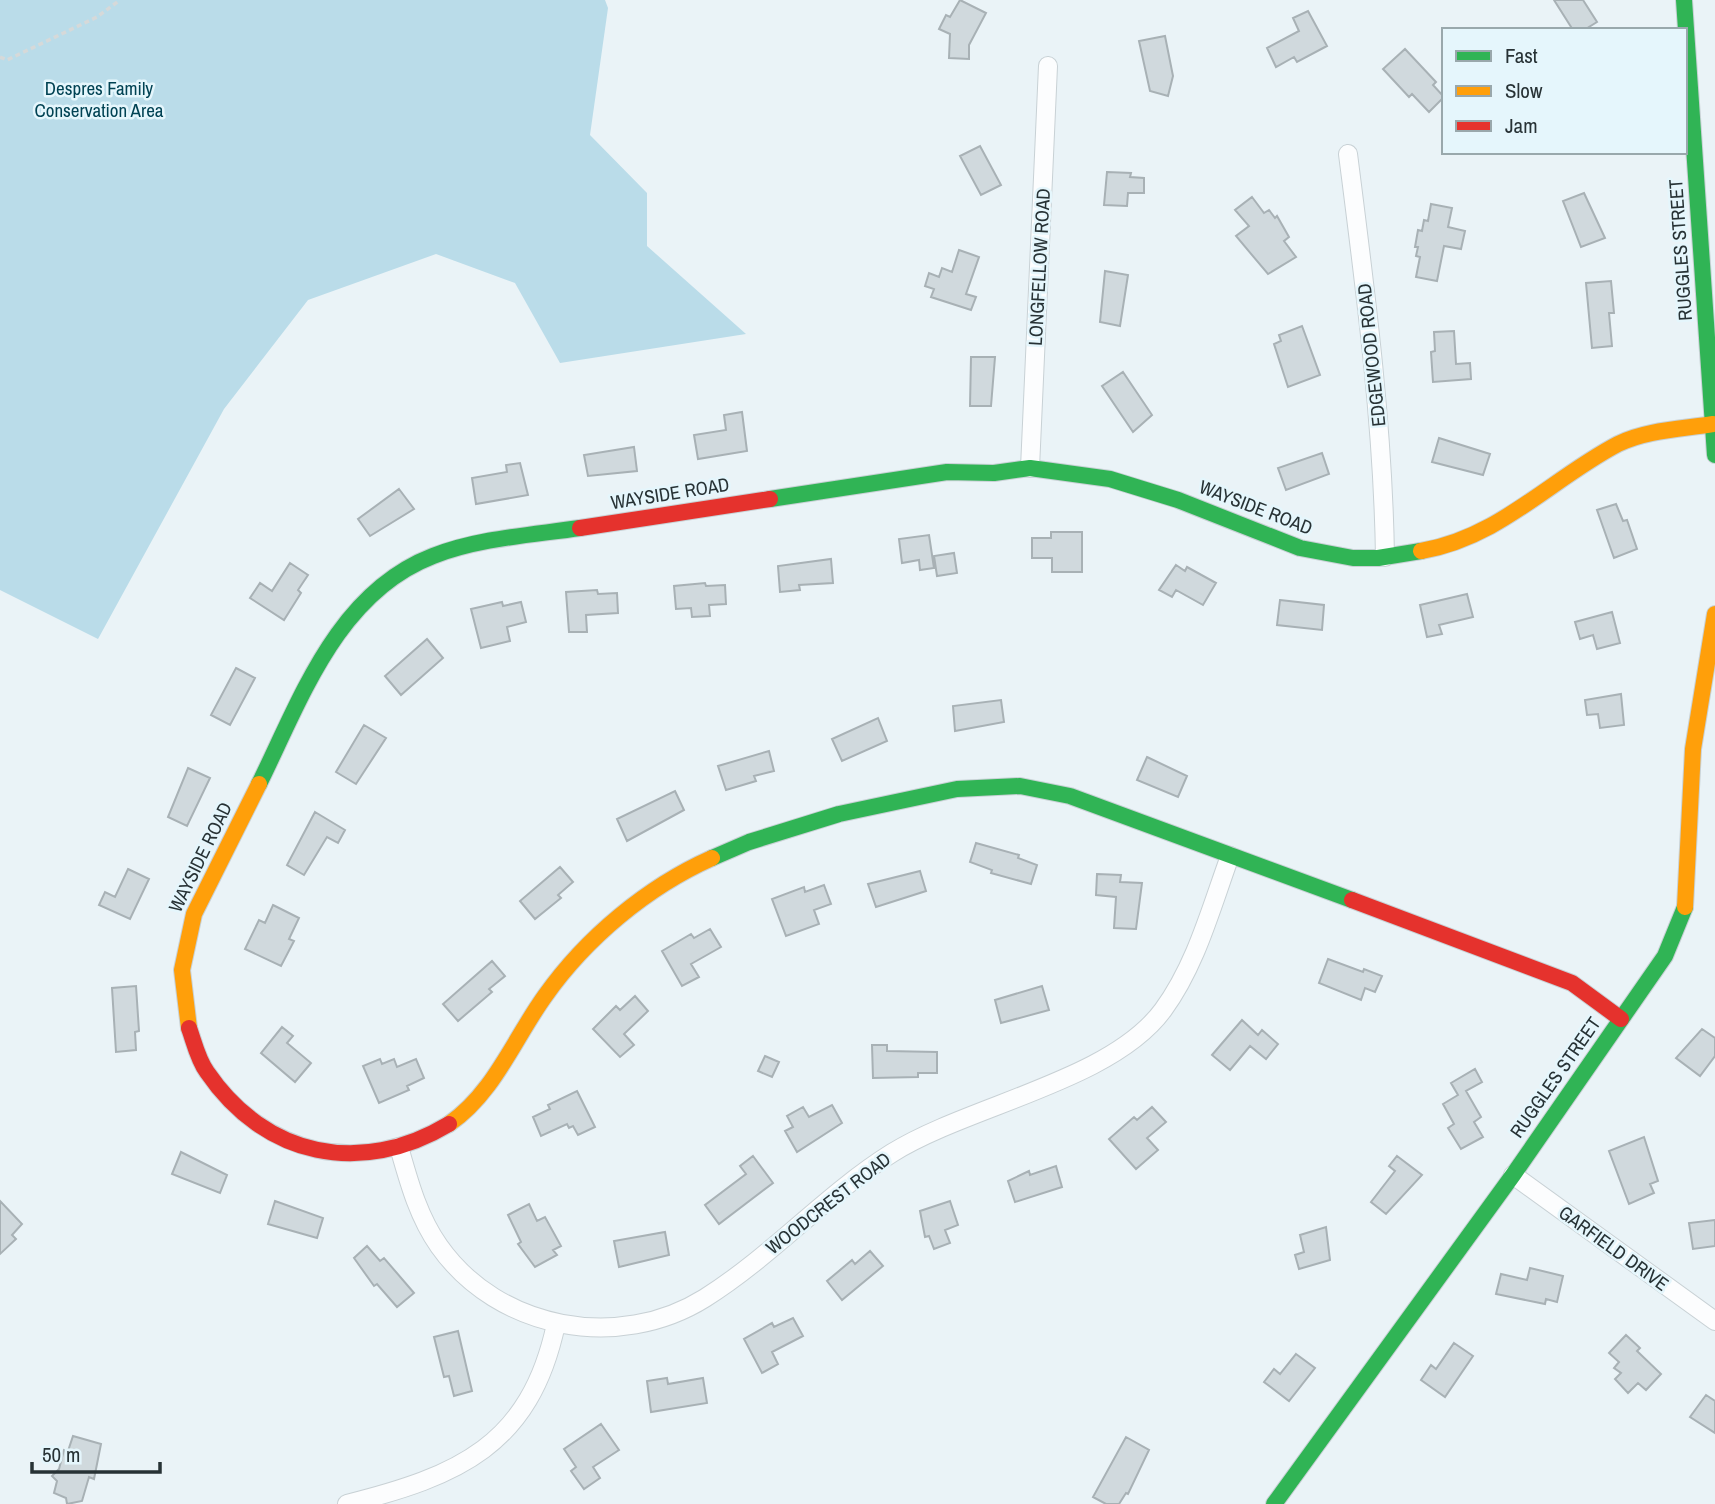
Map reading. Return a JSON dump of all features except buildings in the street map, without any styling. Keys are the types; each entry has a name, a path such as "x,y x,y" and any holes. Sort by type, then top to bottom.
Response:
{"street":[{"name":"RUGGLES STREET","path":"1684,0 1686,28"},
{"name":"RUGGLES STREET","path":"1687,44 1715,455"},
{"name":"LONGFELLOW ROAD","path":"1030,468 1048,66"},
{"name":"EDGEWOOD ROAD","path":"1348,154 1373,371 1384,504 1385,557"},
{"name":"WAYSIDE ROAD","path":"1621,1019 1572,984 1551,974 1070,796 1015,783 966,786 826,816 766,834 691,866 659,885 614,921 558,978 500,1070 471,1107 433,1134 400,1147 365,1154 318,1151 284,1140 253,1124 218,1092 205,1073 186,1030 180,995 181,960 194,914 325,652 361,604 408,569 461,547 947,472 994,473 1030,468 1110,479 1178,500 1300,548 1353,558 1385,557 1445,547 1493,527 1619,444 1645,435 1713,424"},
{"name":"RUGGLES STREET","path":"1274,1504 1513,1175 1665,956 1687,902 1693,749 1715,614"},
{"name":"WOODCREST ROAD","path":"400,1147 417,1206 429,1231 452,1262 498,1299 556,1324 580,1327 624,1326 665,1318 721,1287 893,1153 931,1132 1121,1050 1161,1013 1182,980 1230,856"},
{"name":"GARFIELD DRIVE","path":"1513,1175 1715,1321"},
{"path":"347,1504 422,1484 482,1452 511,1423 534,1388 547,1359 556,1324"}],"path":[{"path":"0,57 7,60 75,28 97,17 120,0"}],"green space":[{"name":"Despres Family Conservation Area","path":"0,0 605,0 608,8 590,135 647,193 647,246 746,334 560,363 515,283 436,254 308,300 224,409 98,639 0,590"}],"traffic: fast":[{"path":"1684,0 1686,28"},
{"path":"1687,44 1715,455"},
{"path":"770,499 947,472 994,473 1030,468 1110,479 1178,500 1300,548 1353,558 1378,558 1421,551"},
{"path":"259,784 307,684 347,622 371,595 400,573 451,550 506,538 580,528"},
{"path":"712,858 749,842 839,814 957,789 1020,786 1070,796 1352,900"},
{"path":"1274,1504 1513,1175 1665,956 1685,907"}],"traffic: slow":[{"path":"1421,551 1449,544 1500,521 1593,458 1629,439 1713,424"},
{"path":"1685,907 1693,749 1715,614"},
{"path":"189,1028 182,970 194,914 259,784"},
{"path":"449,1124 479,1097 545,996 579,954 641,899 712,858"}],"traffic: jam":[{"path":"580,528 770,499"},
{"path":"1352,900 1572,983 1621,1019"},
{"path":"189,1028 204,1067 230,1101 257,1123 286,1140 317,1150 349,1153 382,1150 416,1140 449,1124"}]}
